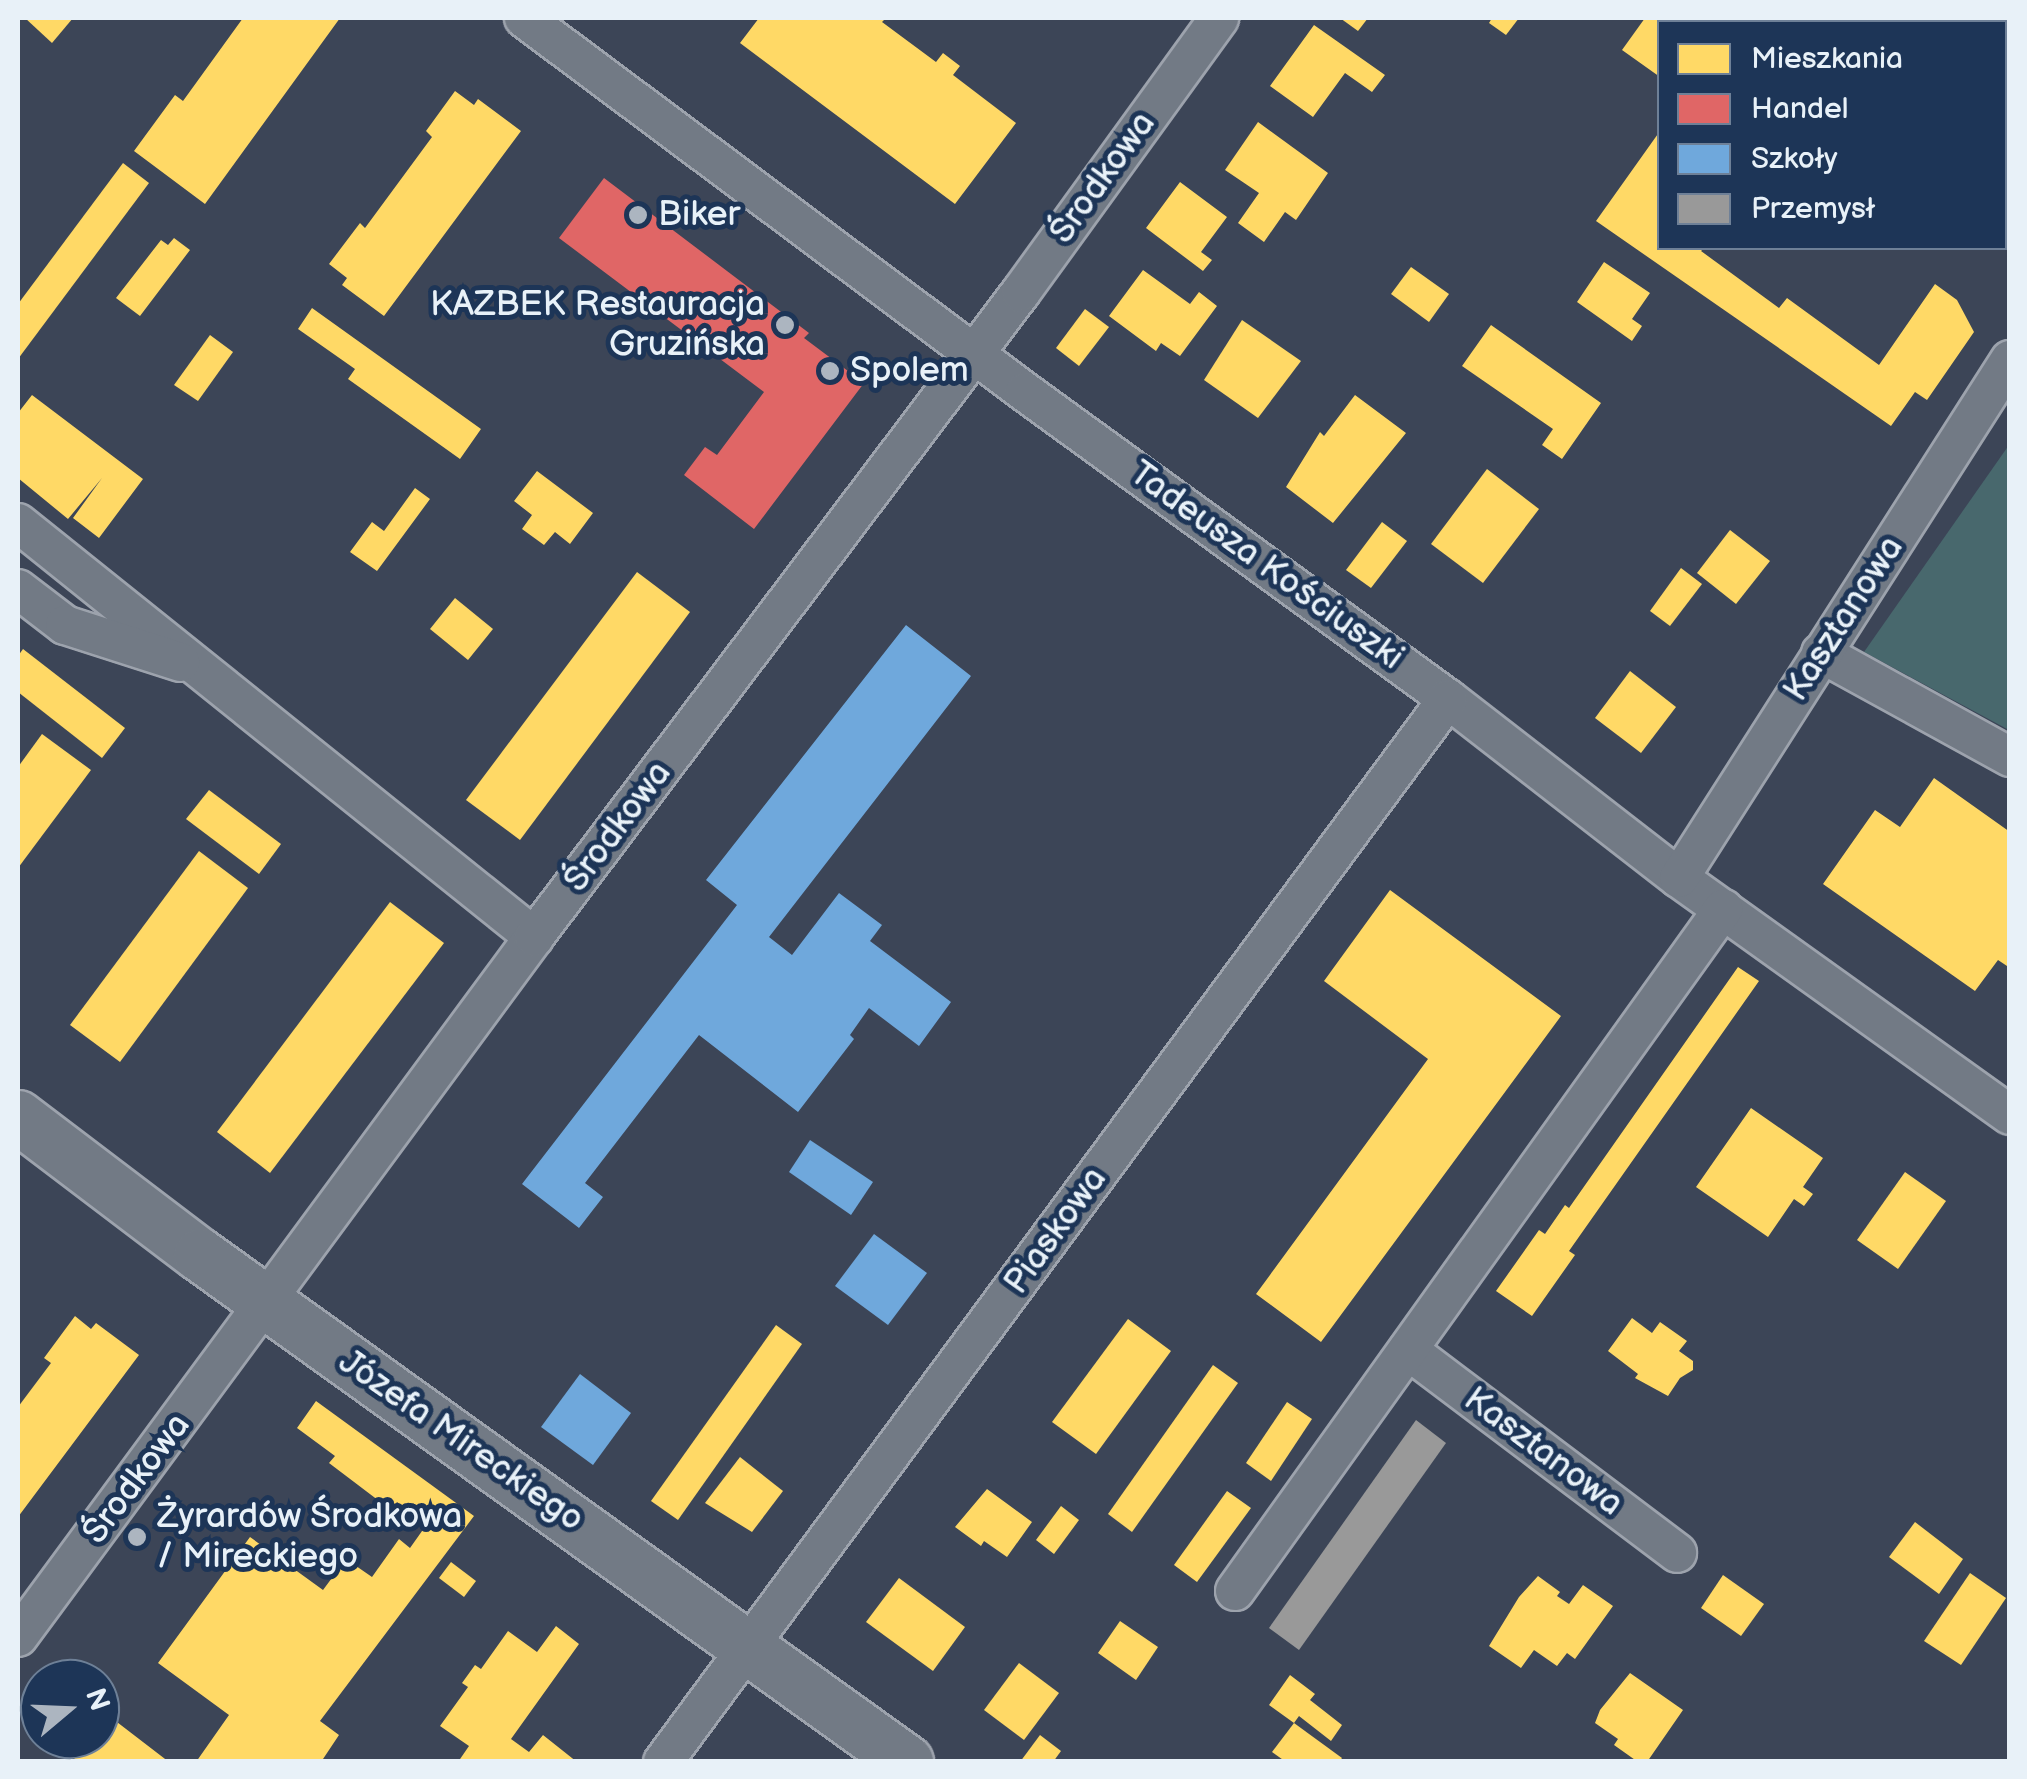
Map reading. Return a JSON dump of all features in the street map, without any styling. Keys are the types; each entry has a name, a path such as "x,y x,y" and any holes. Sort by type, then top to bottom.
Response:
{"street":[{"name":"Tadeusza Kościuszki","path":"524,18 1448,699 1679,878 2010,1115"},
{"name":"Środkowa","path":"18,1637 268,1304 534,937 976,352 1219,18"},
{"name":"Kasztanowa","path":"1679,878 2010,360"},
{"path":"18,523 534,937"},
{"path":"18,590 64,625 206,670"},
{"path":"1821,654 2010,757"},
{"name":"Piaskowa","path":"663,1762 1448,699"},
{"path":"1235,1590 1723,910"},
{"name":"Józefa Mireckiego","path":"18,1117 268,1304 907,1762"},
{"name":"Kasztanowa","path":"1408,1350 1678,1553"}],"green space":[{"path":"2009,445 2009,730 1864,652"}],"building: Mieszkania":[{"path":"25,18 73,18 52,43"},
{"path":"243,18 340,18 205,204 134,151 175,95 183,101"},
{"path":"759,18 886,18 882,22 936,62 943,53 960,66 953,75 1016,123 955,204 740,43"},
{"path":"1340,18 1368,18 1358,31"},
{"path":"1492,18 1519,18 1506,35 1489,23"},
{"path":"1645,18 1686,20 1657,20 1657,75 1622,50"},
{"path":"1314,25 1385,75 1372,92 1345,73 1313,117 1270,86"},
{"path":"455,91 474,105 478,99 521,131 384,316 342,285 347,278 329,264 360,223 365,228 432,137 426,131"},
{"path":"1258,122 1328,173 1296,220 1285,212 1264,242 1238,223 1259,193 1225,170"},
{"path":"1657,135 1657,250 1702,250 1779,308 1787,298 1879,365 1935,284 1957,300 1974,332 1927,400 1915,392 1891,426 1596,221"},
{"path":"123,163 149,183 18,359 18,304"},
{"path":"1180,182 1227,217 1201,252 1212,260 1203,271 1146,228"},
{"path":"174,238 190,250 140,316 116,298 161,240 168,245"},
{"path":"1604,262 1650,293 1632,319 1642,326 1632,341 1577,302"},
{"path":"1411,267 1449,294 1429,322 1391,294"},
{"path":"1143,270 1190,304 1199,292 1217,306 1180,356 1161,343 1156,351 1109,316"},
{"path":"312,308 481,429 460,459 348,379 355,369 298,329"},
{"path":"1085,309 1109,327 1079,366 1056,348"},
{"path":"1242,320 1301,361 1258,418 1204,380"},
{"path":"1491,325 1601,403 1562,459 1542,445 1553,429 1462,366"},
{"path":"210,335 233,352 198,401 174,385"},
{"path":"32,395 143,479 99,538 73,518 102,478 68,519 18,478 18,413"},
{"path":"1355,395 1406,433 1333,523 1286,487 1320,432 1324,436"},
{"path":"1487,469 1539,509 1483,583 1431,544"},
{"path":"537,471 593,513 570,544 555,532 544,545 522,529 532,515 514,501"},
{"path":"415,488 430,499 377,571 350,552 372,522 384,531"},
{"path":"1382,522 1407,541 1371,588 1346,570"},
{"path":"1730,530 1770,561 1736,604 1697,573"},
{"path":"1681,568 1702,584 1670,626 1650,611"},
{"path":"637,572 690,612 520,840 466,800"},
{"path":"455,598 493,629 468,660 430,629"},
{"path":"23,649 125,728 102,758 18,692 18,656"},
{"path":"1630,671 1676,707 1641,753 1595,718"},
{"path":"42,734 91,770 18,868 18,767"},
{"path":"1934,778 2010,832 2010,968 1998,960 1975,991 1823,884 1875,810 1900,827"},
{"path":"209,790 281,844 259,874 186,819"},
{"path":"199,851 248,888 120,1062 70,1025"},
{"path":"1390,890 1561,1016 1321,1342 1256,1294 1428,1059 1324,981"},
{"path":"390,902 444,943 270,1173 217,1132"},
{"path":"1738,967 1759,981 1569,1251 1575,1255 1532,1316 1496,1291 1539,1230 1545,1234 1565,1205 1569,1208"},
{"path":"1751,1108 1823,1158 1803,1187 1813,1194 1804,1206 1794,1199 1768,1237 1696,1187"},
{"path":"1905,1172 1946,1201 1898,1269 1857,1240"},
{"path":"75,1316 91,1329 96,1323 139,1355 18,1517 18,1407 51,1363 44,1358"},
{"path":"1632,1318 1652,1333 1660,1322 1687,1341 1679,1351 1693,1361 1693,1370 1680,1378 1668,1396 1635,1378 1638,1374 1608,1351"},
{"path":"1128,1319 1171,1351 1096,1454 1052,1422"},
{"path":"776,1325 802,1344 678,1520 651,1501"},
{"path":"1213,1365 1238,1383 1132,1532 1108,1514"},
{"path":"316,1401 474,1516 320,1721 339,1735 321,1762 196,1762 229,1715 158,1663 250,1537 323,1590 346,1559 372,1577 399,1539 410,1548 427,1524 397,1502 391,1510 329,1463 335,1456 297,1428"},
{"path":"1287,1402 1312,1419 1271,1481 1246,1463"},
{"path":"740,1457 783,1491 752,1532 705,1503"},
{"path":"987,1489 1032,1522 1007,1557 984,1541 981,1546 955,1527"},
{"path":"1227,1491 1251,1508 1197,1582 1174,1565"},
{"path":"1061,1506 1079,1520 1054,1554 1036,1540"},
{"path":"1915,1522 1963,1559 1939,1594 1889,1557"},
{"path":"451,1562 476,1581 464,1597 439,1578"},
{"path":"1970,1573 2006,1598 1961,1665 1924,1641"},
{"path":"1723,1575 1764,1604 1741,1636 1701,1608"},
{"path":"1538,1576 1569,1604 1583,1585 1613,1606 1575,1659 1567,1653 1557,1666 1534,1650 1521,1668 1489,1646 1519,1597"},
{"path":"899,1578 965,1627 933,1671 866,1622"},
{"path":"1120,1621 1158,1647 1136,1680 1098,1653"},
{"path":"556,1626 579,1644 511,1739 529,1752 543,1735 577,1762 458,1762 469,1746 440,1726 468,1687 462,1683 475,1665 481,1669 508,1631 537,1652"},
{"path":"1019,1663 1059,1693 1024,1740 984,1710"},
{"path":"1630,1673 1683,1710 1647,1762 1638,1762 1614,1745 1618,1739 1595,1723 1600,1710"},
{"path":"1290,1675 1315,1694 1310,1700 1342,1725 1331,1741 1299,1716 1294,1723 1269,1705"},
{"path":"1294,1723 1342,1758 1339,1762 1286,1762 1272,1752"},
{"path":"120,1724 169,1762 75,1759 120,1759"},
{"path":"1040,1735 1061,1751 1053,1762 1020,1762"}],"building: Handel":[{"path":"604,178 809,333 804,338 864,383 754,529 684,475 705,447 717,455 764,392 559,238"}],"building: Szkoły":[{"path":"906,625 971,676 769,937 792,955 839,893 882,925 870,941 951,1002 919,1046 869,1008 850,1035 854,1039 798,1112 699,1035 585,1183 603,1197 579,1228 522,1184 737,905 706,880"},
{"path":"810,1140 873,1182 851,1215 789,1172"},
{"path":"874,1234 927,1273 888,1325 835,1286"},
{"path":"580,1374 631,1413 593,1465 541,1427"}],"building: Przemysł":[{"path":"1416,1420 1446,1443 1299,1650 1269,1628"}],"place":[{"name":"Biker","path":"638,215"},
{"name":"KAZBEK Restauracja Gruzińska","path":"785,325"},
{"name":"Spolem","path":"830,371"},
{"name":"Żyrardów Środkowa / Mireckiego","path":"137,1537"}]}
